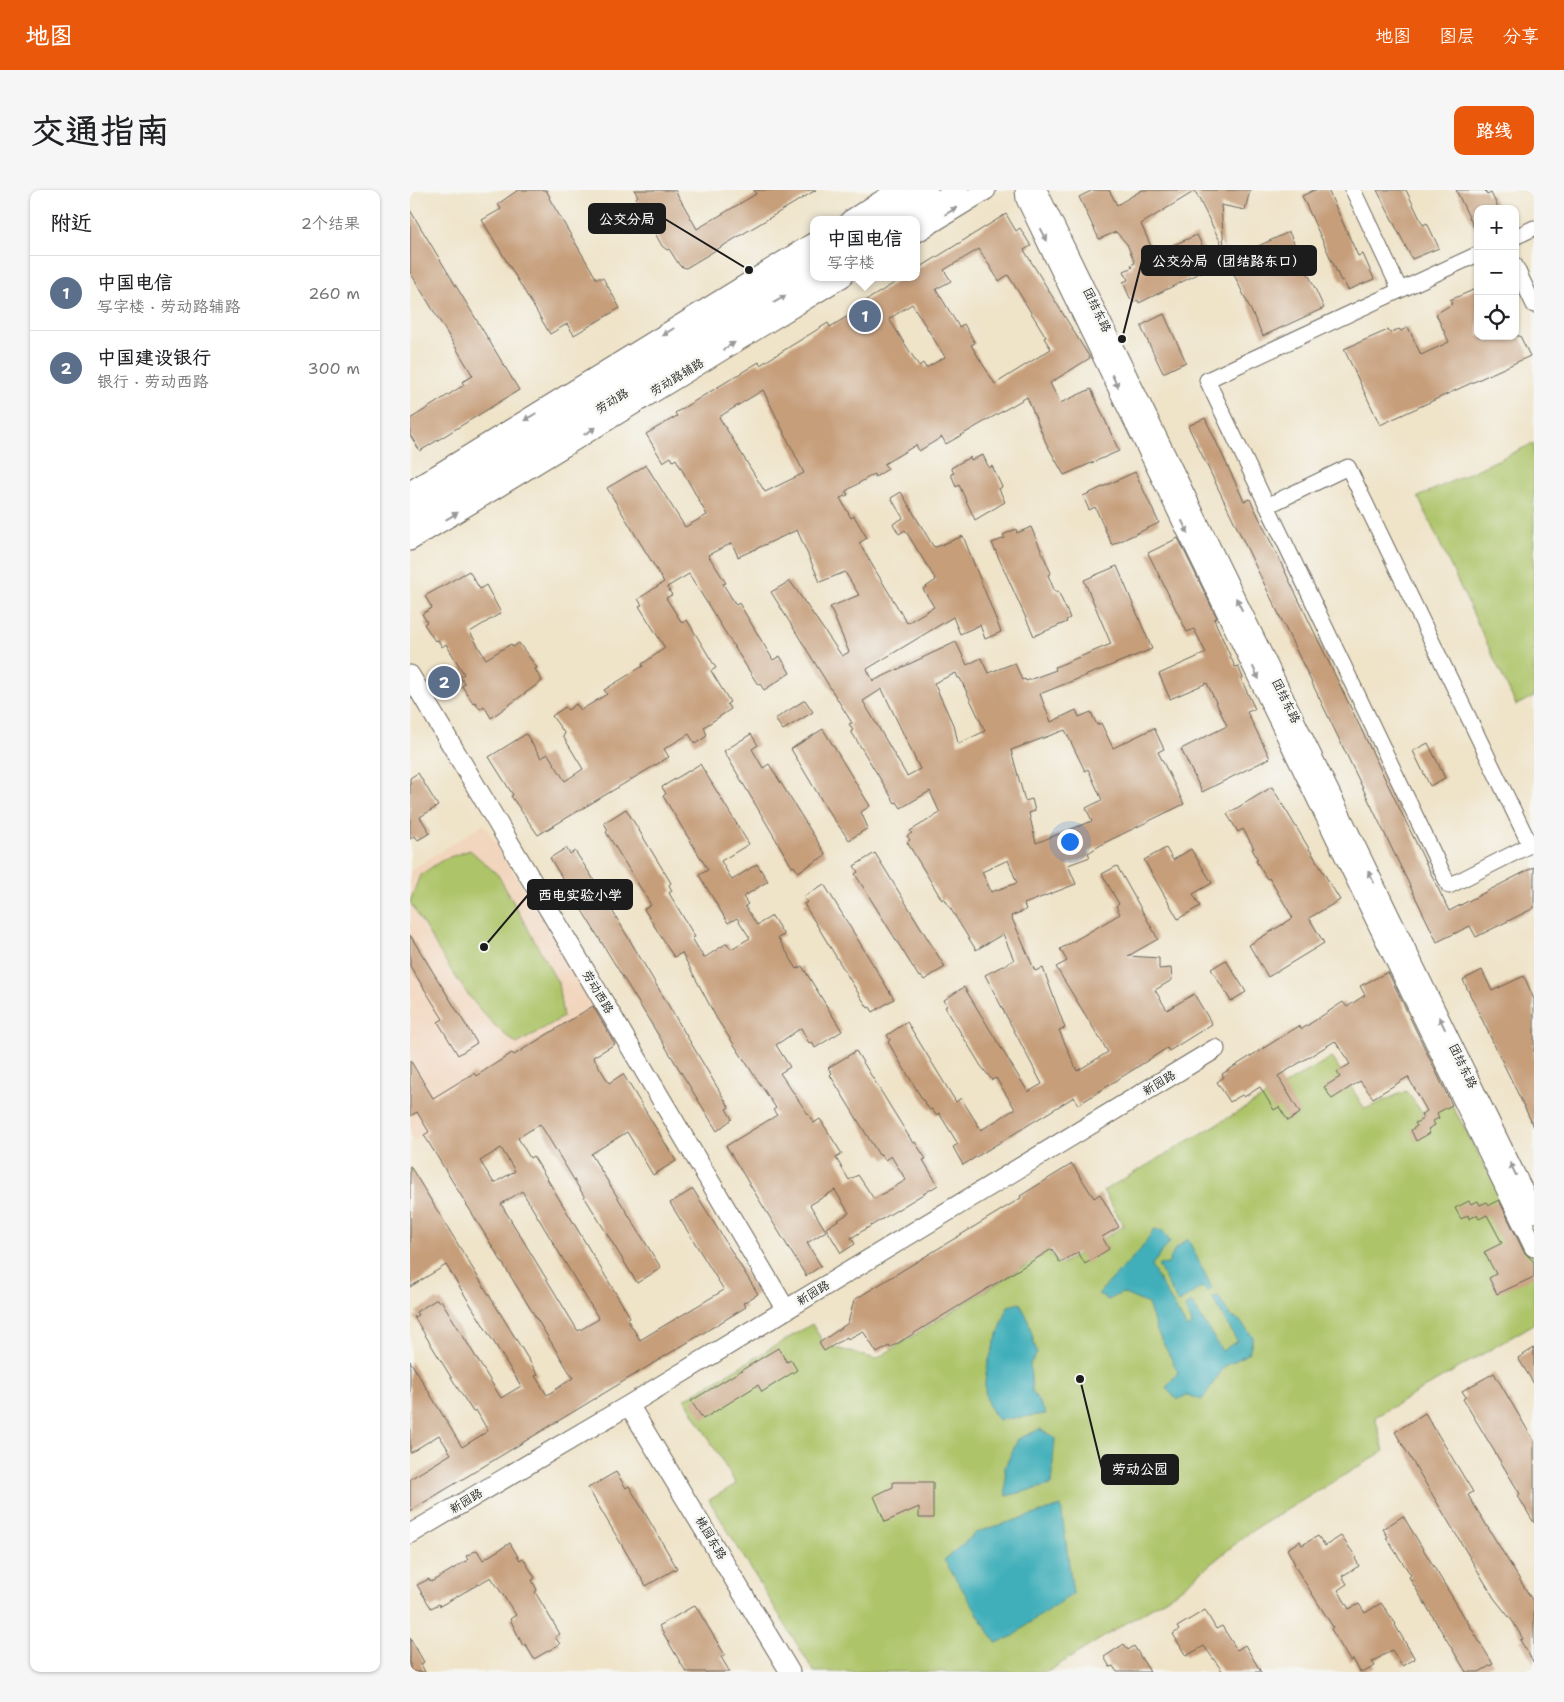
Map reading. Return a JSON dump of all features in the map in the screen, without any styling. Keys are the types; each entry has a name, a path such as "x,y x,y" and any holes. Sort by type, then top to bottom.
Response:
{"main road":[{"path":"890,207 927,190"},
{"path":"890,207 958,190"},
{"name":"劳动路","path":"410,506 810,261"},
{"name":"劳动路","path":"410,525 810,280"}],"street":[{"path":"920,231 986,190"},
{"path":"1025,190 1026,199 1534,1247"},
{"name":"团结东路","path":"1037,190 1534,1213"},
{"path":"1353,190 1400,290"},
{"path":"862,216 890,207"},
{"path":"1519,235 1534,228"},
{"path":"410,492 810,244"},
{"path":"1267,506 1348,467 1530,846 1449,886 1267,506 1207,380 1474,256"},
{"path":"1519,273 1534,305"},
{"name":"劳动路辅路","path":"410,541 836,281"},
{"name":"劳动西路","path":"410,675 786,1310"},
{"name":"新园路","path":"410,1534 629,1405 1215,1050"},
{"name":"桃园东路","path":"629,1405 790,1672"}],"shaded area":[{"path":"484,824 604,1023 414,1141 410,1135 410,871"}],"green space":[{"path":"1534,443 1534,697 1516,705 1418,497"},
{"path":"470,850 498,875 558,983 563,1017 517,1044 484,1014 470,997 444,959 410,902 420,875 444,859"},
{"path":"1332,1057 1365,1109 1406,1091 1422,1112 1448,1098 1534,1256 1534,1324 1375,1417 1384,1451 1250,1532 1175,1593 1047,1672 814,1672 709,1500 736,1484 685,1399 812,1324 825,1345 876,1359 1049,1251 1060,1265 1124,1226 1103,1191"}],"water":[{"path":"1154,1229 1163,1231 1170,1242 1151,1266 1187,1328 1192,1324 1185,1307 1192,1303 1222,1351 1237,1341 1212,1297 1218,1296 1230,1316 1239,1320 1253,1337 1249,1353 1224,1367 1202,1400 1187,1395 1177,1400 1166,1388 1178,1372 1157,1331 1148,1304 1122,1293 1108,1300 1098,1294 1141,1249"},
{"path":"1188,1239 1212,1288 1208,1292 1202,1287 1178,1303 1158,1265 1168,1264 1175,1249"},
{"path":"1020,1303 1028,1319 1037,1354 1030,1364 1032,1391 1046,1414 998,1420 989,1407 985,1379 988,1364 1008,1306"},
{"path":"1040,1429 1055,1438 1051,1485 1006,1496 1005,1467 1018,1439"},
{"path":"1061,1506 1073,1594 1029,1623 1014,1636 996,1643 944,1560 977,1532"}],"building":[{"path":"518,190 546,190 596,278 603,278 620,308 574,335 567,324 550,334 482,220 501,209 498,204"},
{"path":"634,190 675,190 697,229 756,194 754,190 816,190 686,268 680,266 669,249 667,250 662,246 636,198 638,196"},
{"path":"1093,190 1109,190 1117,205 1142,190 1250,190 1245,210 1221,205 1224,249 1195,191 1141,224 1154,253 1197,235 1205,251 1198,255 1206,270 1139,303 1138,300 1134,302 1130,298 1123,282 1128,280 1124,271 1133,267 1131,265 1135,263 1127,244 1116,232 1099,239 1079,197"},
{"path":"1314,190 1328,190 1358,256 1363,254 1374,279 1348,290 1343,280 1341,281 1302,196"},
{"path":"1377,190 1406,190 1423,225 1427,223 1439,248 1412,259"},
{"path":"1456,190 1485,190 1487,195 1491,193 1497,205 1474,205 1474,228"},
{"path":"410,210 519,390 420,451 410,435 410,419 464,385 462,382 473,376 410,272"},
{"path":"1006,214 1016,231 1020,228 1031,246 1024,250 1090,358 1050,383 1060,403 1091,389 1119,451 1064,475 1046,443 1027,397 946,444 942,437 919,451 916,445 884,464 888,469 875,477 874,474 846,491 848,495 840,498 851,518 854,516 867,538 859,543 907,623 934,607 923,589 936,580 905,530 899,534 893,524 903,518 891,498 901,492 933,546 936,547 963,536 1001,632 985,639 980,625 960,634 953,617 867,669 873,681 956,642 967,665 981,658 988,673 1015,663 1022,680 1025,679 1026,681 1056,670 1055,667 1111,644 1084,580 1117,566 1152,649 1040,694 1051,722 1076,710 1079,717 1091,712 1097,725 1101,723 1113,748 1154,728 1164,749 1158,752 1184,804 1104,843 1088,853 1090,857 1068,865 1076,884 1024,904 1026,910 1011,916 1035,971 1043,968 1065,1028 1059,1030 1077,1071 1108,1052 1056,967 1067,961 1060,949 1120,914 1116,906 1119,904 1102,874 1117,866 1158,939 1128,956 1159,958 1159,969 1171,968 1172,980 1155,990 1167,1010 1194,994 1212,1024 1169,1051 1167,1048 1078,1105 1074,1097 963,1165 953,1147 958,1144 939,1113 936,1115 932,1109 930,1110 921,1097 888,1042 890,1040 887,1035 907,1022 956,1102 961,1098 981,1130 1015,1109 996,1078 992,1080 981,1066 945,1007 947,1006 944,1000 964,987 1028,1092 1042,1084 985,975 1014,960 1003,934 976,950 944,898 942,900 907,842 910,840 907,836 912,833 910,831 940,813 930,791 901,808 897,802 895,803 851,731 853,730 849,724 852,723 771,592 790,581 842,656 849,652 830,607 859,595 845,572 820,582 797,530 738,557 732,543 708,555 726,583 723,584 736,605 739,603 773,660 780,656 790,673 764,690 760,684 758,685 689,574 667,587 672,595 666,598 682,623 687,620 716,668 711,671 730,702 727,704 731,709 704,727 707,736 695,744 689,734 664,749 669,757 538,835 511,796 513,795 489,757 526,734 541,758 548,754 565,781 583,769 563,736 565,734 552,716 565,707 568,710 576,704 581,710 607,694 604,690 643,666 642,664 665,648 639,606 642,605 638,599 664,582 607,488 646,465 685,527 707,515 676,459 673,461 671,457 663,462 646,434 677,416 675,413 759,362 760,365 828,323 830,327 858,310 856,307 898,281 920,281 920,268","holes":["979,249 999,281 1008,275 1046,337 1044,338 1051,349 995,384 971,345 975,343 964,324 959,327 936,289 951,281 944,270","912,304 945,357 926,368 923,363 919,366 889,319","763,390 804,473 765,492 719,417","956,673 985,731 958,744 955,729 934,683","882,689 920,769 907,776 863,701","1065,730 1085,771 1088,769 1102,800 1086,808 1092,821 1036,843 1029,813 1035,811 1032,799 1025,801 1011,750","1008,860 1017,883 991,892 982,872"]},
{"path":"1289,232 1324,308 1263,336 1230,266 1248,258 1245,252"},
{"path":"1474,290 1474,340 1519,340 1520,336 1530,356 1380,425 1344,349 1388,330 1390,333 1399,329 1401,331 1408,327 1421,355 1449,342 1436,314 1452,304 1450,300"},
{"path":"1164,314 1186,362 1163,373 1142,329 1142,325"},
{"path":"1205,418 1244,501 1250,499 1449,911 1534,867 1534,908 1476,937 1470,926 1437,942 1188,426"},
{"path":"983,455 989,468 992,466 1002,487 999,489 1005,502 975,520 959,485 956,487 951,474 954,473 951,468 970,457 971,460"},
{"path":"1135,472 1159,523 1112,545 1095,507 1089,510 1083,496"},
{"path":"1031,527 1051,573 1048,575 1055,592 1058,591 1070,618 1066,620 1067,622 1034,636 992,543 1005,538 1003,535 1016,529 1017,533"},
{"path":"1178,538 1217,618 1214,619 1235,667 1238,666 1243,678 1241,679 1255,709 1247,712 1270,758 1202,792 1181,749 1227,726 1207,683 1170,699 1159,674 1206,653 1194,629 1187,632 1148,553"},
{"path":"469,571 480,589 486,585 501,613 470,632 486,659 511,644 513,647 519,643 537,668 535,669 542,681 491,718 484,706 480,709 475,702 473,703 462,686 465,684 460,677 464,674 446,644 442,647 438,640 435,641 424,624 427,622 422,614 432,608 425,596"},
{"path":"805,700 813,712 783,730 775,719"},
{"path":"823,729 870,806 861,812 868,828 849,840 828,811 791,749"},
{"path":"751,734 758,745 752,749 763,768 769,764 826,855 798,872 794,866 792,867 724,751"},
{"path":"1428,743 1445,778 1430,786 1413,751"},
{"path":"700,764 749,844 721,861 732,880 757,864 768,881 743,897 748,904 745,906 757,925 772,916 784,935 778,938 797,969 802,966 842,1031 815,1048 812,1042 809,1043 801,1028 776,1045 790,1067 780,1073 814,1123 820,1119 842,1154 836,1158 849,1180 858,1175 874,1199 906,1180 891,1156 885,1160 881,1154 879,1155 830,1075 832,1073 828,1068 856,1051 913,1143 915,1142 926,1159 923,1160 938,1185 851,1238 855,1244 841,1253 826,1228 849,1213 835,1190 810,1205 826,1231 807,1243 821,1266 806,1276 726,1146 777,1115 773,1110 776,1108 717,1019 682,953 674,957 644,909 651,905 606,832 608,830 604,823 626,809 671,883 669,885 672,891 669,893 695,937 692,938 704,958 727,943 731,949 750,938 737,918 728,923 699,875 708,870 663,796 666,794 662,787"},
{"path":"418,773 438,806 420,817 430,833 418,840 415,836 410,839 410,778"},
{"path":"1272,787 1340,900 1309,918 1324,943 1268,977 1249,945 1293,918 1269,878 1267,879 1256,861 1258,860 1252,849 1254,848 1243,829 1238,832 1227,814"},
{"path":"566,848 570,854 575,851 594,880 729,1107 726,1109 732,1119 717,1131 550,858"},
{"path":"1166,848 1173,860 1191,849 1212,883 1193,894 1200,906 1178,919 1144,860"},
{"path":"875,853 945,967 924,980 921,976 919,977 855,874 858,872 854,866"},
{"path":"824,884 894,999 873,1012 860,996 804,904 807,902 803,897"},
{"path":"410,935 477,1043 458,1055 438,1022 443,1019 410,966"},
{"path":"1226,960 1246,992 1231,1001 1211,969"},
{"path":"1482,970 1492,991 1524,976 1534,999 1534,1127 1463,980"},
{"path":"1388,972 1452,1105 1437,1113 1439,1118 1433,1121 1435,1125 1428,1129 1430,1133 1416,1141 1411,1130 1417,1126 1415,1123 1423,1119 1421,1115 1427,1111 1408,1077 1373,1098 1360,1081 1332,1099 1324,1087 1340,1077 1337,1072 1350,1064 1335,1041 1278,1076 1300,1113 1288,1121 1279,1107 1274,1110 1260,1087 1244,1097 1242,1095 1230,1102 1217,1082 1224,1077 1222,1074 1299,1026 1302,1029 1343,1002 1347,1007 1365,995 1360,986"},
{"path":"593,1006 615,1044 593,1057 609,1083 623,1074 676,1161 653,1175 627,1132 591,1154 661,1268 637,1283 540,1124 518,1138 530,1158 533,1156 537,1162 630,1317 627,1319 640,1340 724,1290 670,1203 693,1189 758,1294 743,1303 746,1307 410,1511 410,1479 451,1454 439,1435 410,1453 410,1361 462,1447 488,1431 476,1410 473,1412 414,1317 418,1315 416,1312 437,1299 439,1302 441,1300 501,1398 521,1386 446,1265 410,1287 410,1166 538,1375 535,1376 547,1395 573,1378 424,1135 429,1132 417,1112 410,1116 410,1060 433,1098 474,1073 476,1076 512,1053 514,1055","holes":["501,1148 515,1171 494,1183 480,1161","522,1191 599,1319 578,1331 501,1204"]},
{"path":"1072,1164 1094,1198 1100,1194 1119,1227 1102,1237 1109,1249 1085,1264 1078,1252 1060,1263 1052,1249 890,1348 889,1346 877,1353 863,1331 848,1339 847,1337 824,1351 819,1343 848,1323 854,1300 1021,1198 1020,1196"},
{"path":"1499,1200 1524,1252 1534,1262 1534,1277 1497,1294 1489,1278 1496,1274 1484,1252 1502,1243 1487,1215 1479,1219 1477,1215 1469,1219 1468,1215 1461,1219 1455,1208 1469,1201 1471,1204 1478,1201 1480,1205 1487,1202 1489,1205"},
{"path":"778,1348 787,1362 791,1360 797,1370 762,1392 758,1385 703,1419 691,1401"},
{"path":"1534,1348 1534,1384 1518,1358"},
{"path":"1494,1373 1534,1441 1534,1523 1518,1496 1520,1494 1463,1399 1466,1397 1462,1391"},
{"path":"1425,1413 1473,1492 1468,1495 1534,1603 1534,1663 1520,1640 1523,1639 1513,1622 1494,1598 1395,1432"},
{"path":"616,1472 626,1488 629,1486 677,1568 646,1586 588,1488"},
{"path":"893,1482 933,1482 933,1518 919,1518 919,1507 885,1522 874,1496 893,1487"},
{"path":"1403,1516 1493,1664 1479,1672 1466,1672 1409,1577 1411,1575 1386,1538 1388,1537 1383,1529"},
{"path":"1318,1536 1325,1546 1341,1536 1356,1557 1359,1566 1342,1576 1347,1584 1338,1590 1349,1609 1359,1604 1365,1613 1381,1603 1396,1624 1415,1659 1402,1666 1392,1650 1372,1662 1375,1666 1364,1672 1360,1672 1353,1659 1350,1661 1331,1629 1333,1627 1294,1565 1287,1549 1300,1541 1302,1545"},
{"path":"510,1543 520,1560 523,1558 535,1578 532,1580 537,1590 535,1592 560,1634 555,1637 560,1644 534,1659 525,1644 523,1646 510,1619 516,1615 491,1577 440,1606 439,1604 431,1608 417,1585 429,1579 431,1582 468,1560 466,1556 477,1550 483,1560"},
{"path":"695,1605 725,1655 721,1657 730,1672 686,1672 659,1626"},
{"path":"1205,1610 1216,1629 1222,1626 1237,1650 1245,1645 1261,1672 1223,1672 1204,1646 1186,1656 1173,1634 1179,1630 1177,1627"},
{"path":"410,1638 424,1662 421,1664 425,1672 410,1672"},
{"path":"1124,1644 1128,1650 1134,1646 1150,1672 1117,1672 1113,1666 1110,1667 1104,1657"}],"place":[{"name":"公交分局","path":"749,270"},
{"name":"中国电信","path":"865,316"},
{"name":"公交分局（团结路东口）","path":"1122,339"},
{"name":"中国建设银行","path":"444,682"},
{"name":"西电实验小学","path":"484,947"},
{"name":"劳动公园","path":"1080,1379"}]}
